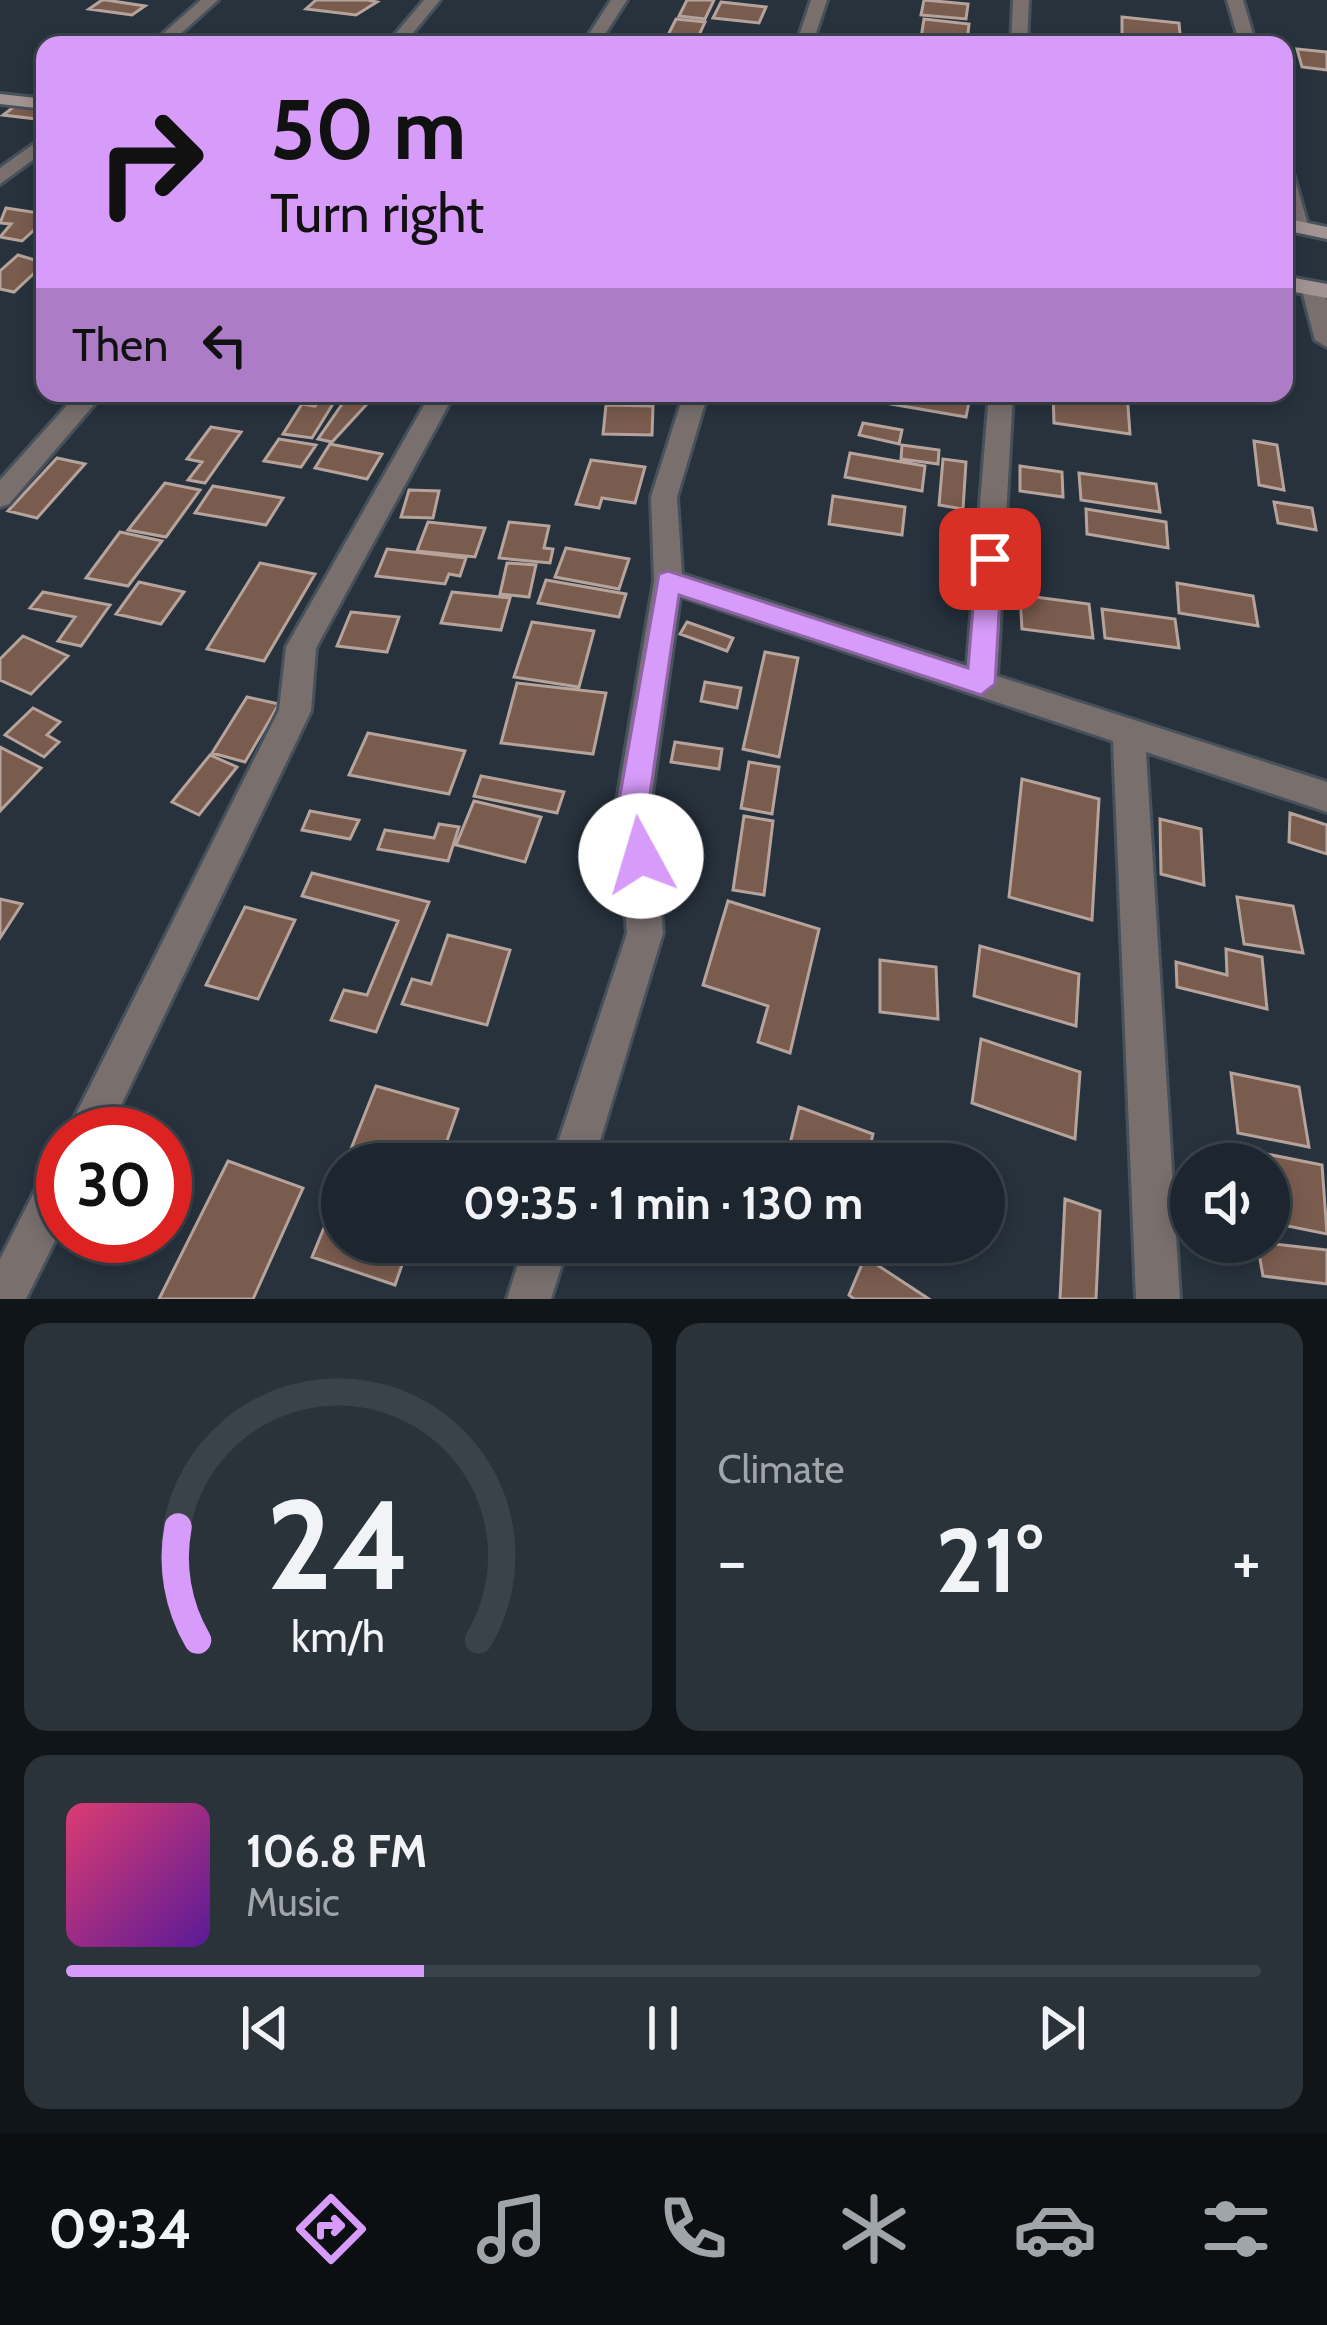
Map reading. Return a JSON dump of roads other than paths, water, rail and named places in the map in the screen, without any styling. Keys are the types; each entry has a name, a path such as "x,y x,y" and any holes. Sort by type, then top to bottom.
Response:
{"main road":[{"path":"0,99 36,103"},
{"path":"1293,225 1327,233"}],"street":[{"path":"168,36 209,0"},
{"path":"402,36 432,0"},
{"path":"596,36 619,0"},
{"path":"807,36 819,0"},
{"path":"1019,36 1021,0"},
{"path":"1235,0 1245,36"},
{"path":"0,178 36,149"},
{"path":"1320,291 1327,340"},
{"path":"0,497 84,402"},
{"path":"99,1107 295,711 301,647 438,402"},
{"path":"579,1143 645,933 634,801 668,581 664,497 693,402"},
{"path":"981,684 1000,402"},
{"path":"668,581 1327,797"},
{"path":"1130,733 1158,1299"},
{"path":"3,1299 36,1234"},
{"path":"530,1299 541,1263"}]}
